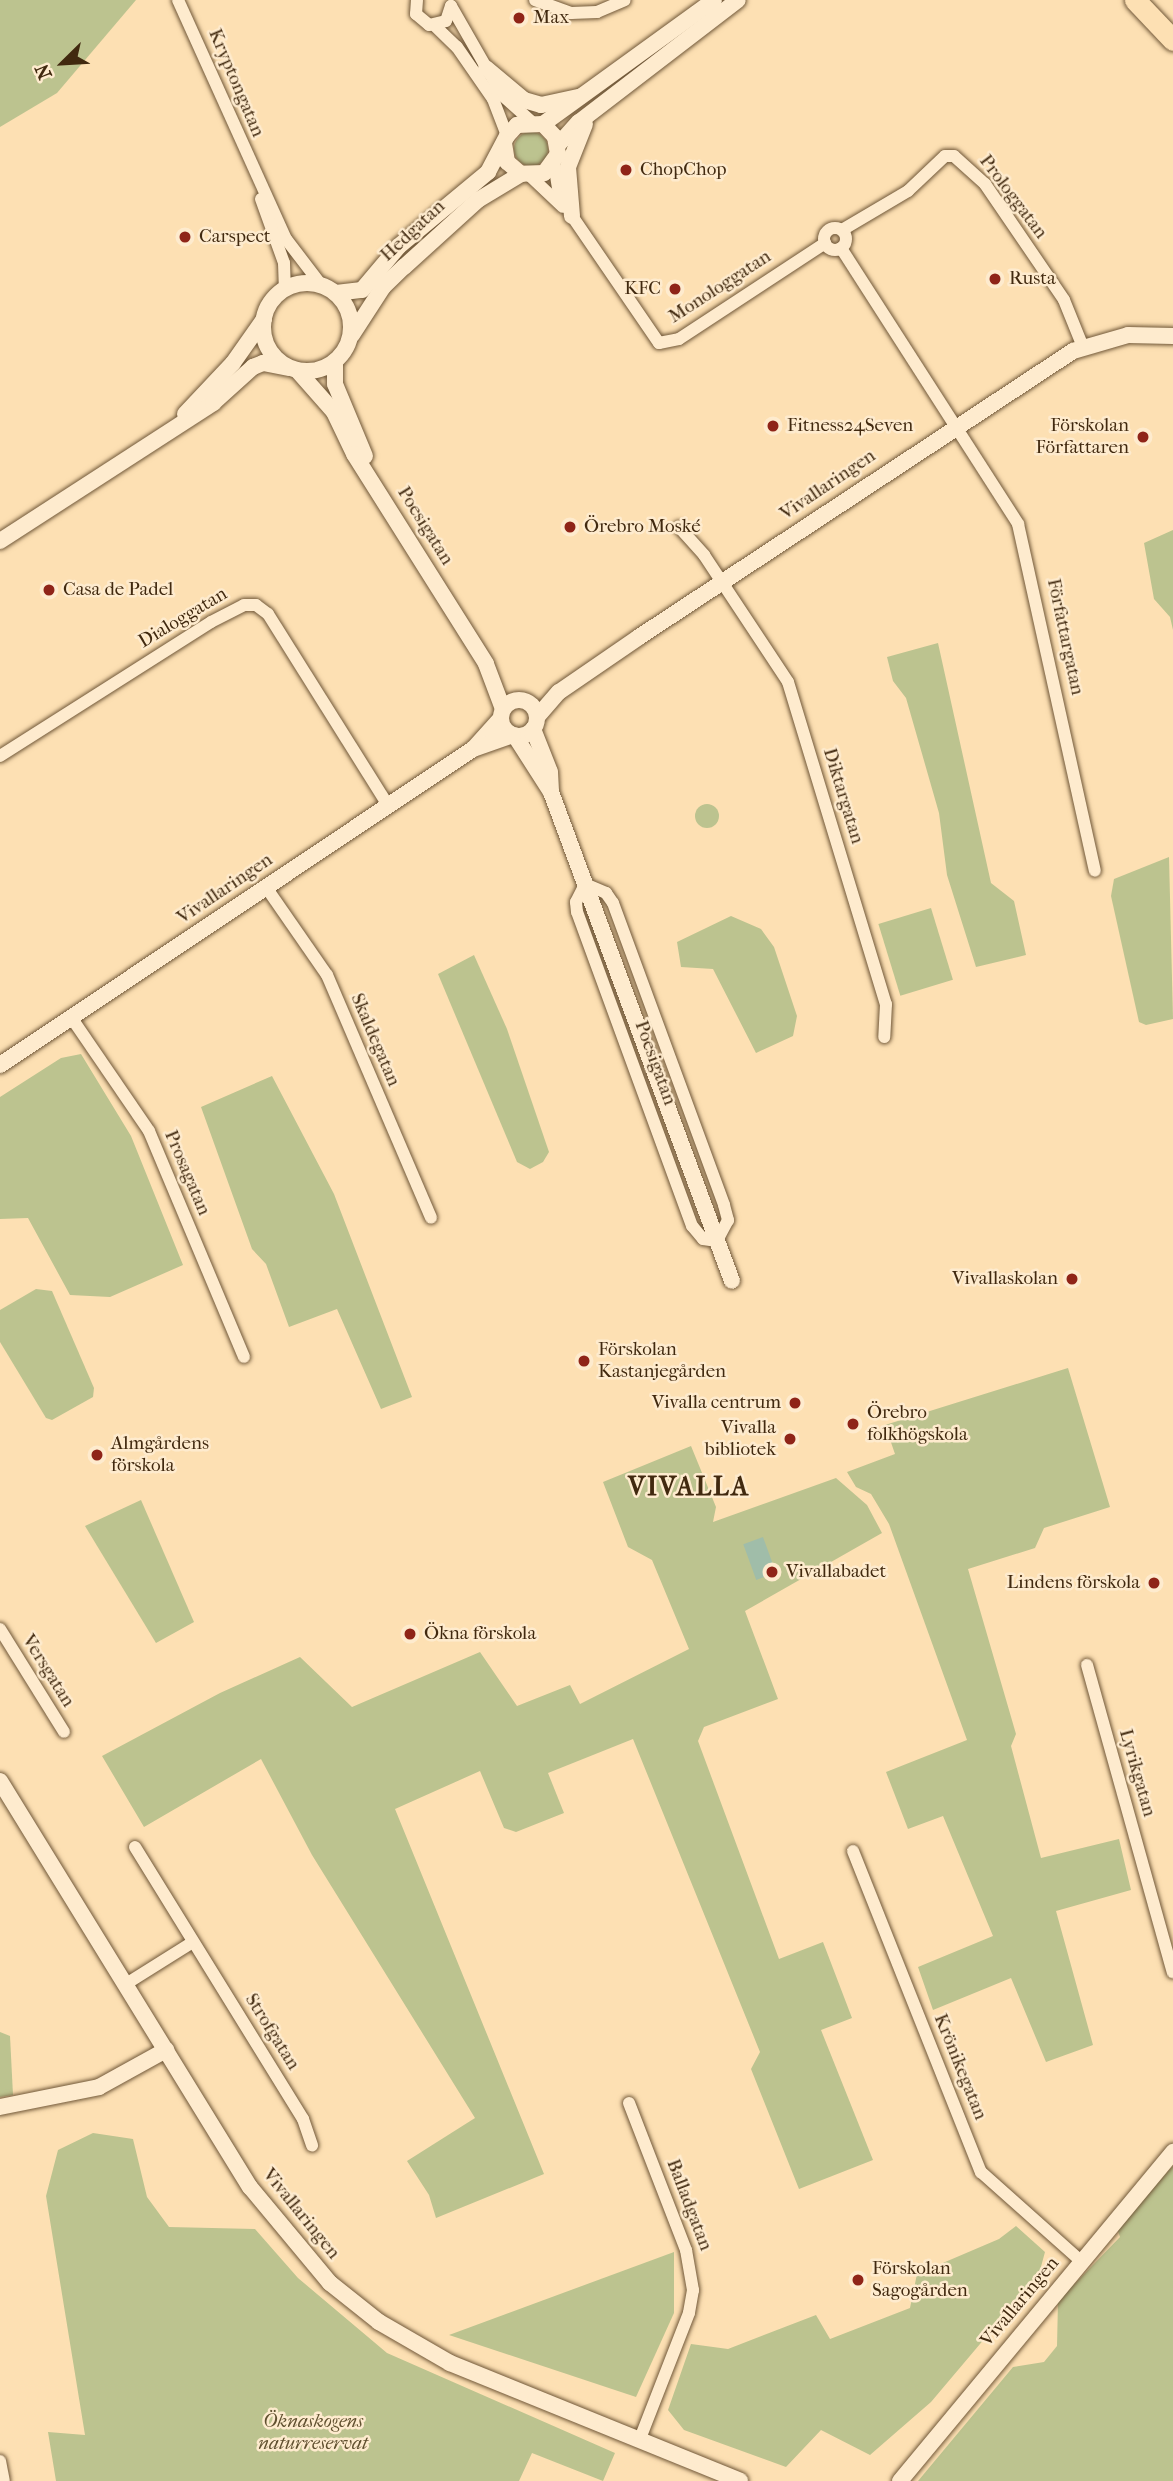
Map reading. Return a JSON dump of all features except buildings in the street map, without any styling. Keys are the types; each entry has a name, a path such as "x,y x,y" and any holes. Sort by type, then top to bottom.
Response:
{"highway":[{"path":"1135,0 1173,40"},
{"path":"1153,0 1173,23"}],"street":[{"name":"Kryptongatan","path":"178,0 257,181 296,255 329,289"},
{"path":"417,0 419,19 435,26 457,47 494,100 505,140 507,162 525,175 544,173 554,163 558,145 592,102 715,0"},
{"path":"535,0 571,13 597,12 625,0"},
{"path":"505,140 517,125 537,123 592,102 738,0"},
{"path":"435,26 446,21 450,3"},
{"path":"450,3 486,68 512,107 537,123 558,145"},
{"path":"486,68 515,95 541,105 592,102"},
{"path":"572,216 568,167 592,102"},
{"name":"Hedgatan","path":"329,289 362,290 399,246 488,172 505,140"},
{"name":"Prologgatan","path":"842,230 912,188 945,156 954,156 985,184 1064,300 1083,347"},
{"name":"Monologgatan","path":"554,163 558,187 572,216 654,340 663,343 679,339 825,243"},
{"name":"Hedgatan","path":"351,337 383,287 478,200 510,177 525,175"},
{"name":"Monologgatan","path":"525,175 572,216"},
{"name":"Kryptongatan","path":"257,181 266,221 284,263 285,288"},
{"path":"828,230 842,230 846,240 841,248 833,250 825,243 828,230"},
{"path":"841,248 956,426"},
{"path":"0,541 167,433 213,403 253,367 263,363 293,369 319,370 335,362 351,337 347,307 329,289 299,283 285,288 268,307 264,319 233,363 167,433"},
{"path":"264,319 267,347 293,369"},
{"name":"Vivallaringen","path":"0,1065 473,749 514,735 535,723 559,692 956,426 1083,347 1128,335 1173,336"},
{"name":"Poesigatan","path":"335,362 335,384 373,482"},
{"name":"Poesigatan","path":"293,369 334,412 373,482 486,663 523,700 535,723 550,772 551,792"},
{"name":"Författargatan","path":"956,426 1023,536 1095,871"},
{"name":"Diktargatan","path":"678,527 721,582 792,692 886,1004 884,1037"},
{"name":"Dialoggatan","path":"0,756 211,622 244,604 256,605 268,614 388,805"},
{"name":"Poesigatan","path":"486,663 505,729 514,735 551,792 732,1281"},
{"name":"Vivallaringen","path":"473,749 502,713 523,700 559,692"},
{"name":"Skaldegatan","path":"266,887 327,975 431,1218"},
{"name":"Prosagatan","path":"71,1017 149,1131 244,1357"},
{"name":"Versgatan","path":"0,1629 64,1732"},
{"name":"Lyrikgatan","path":"1087,1665 1173,1972"},
{"name":"Vivallaringen","path":"0,1781 269,2213 310,2262 354,2303 410,2342 450,2363 740,2481"},
{"name":"Strofgatan","path":"135,1847 303,2119 312,2145"},
{"name":"Krönikegatan","path":"853,1851 981,2172 997,2190 1081,2261"},
{"path":"126,1984 193,1942"},
{"path":"0,2107 99,2087 166,2050"},
{"name":"Balladgatan","path":"629,2103 686,2250 693,2290 689,2314 639,2441"},
{"name":"Vivallaringen","path":"900,2481 1173,2152"},
{"path":"0,2461 4,2481"}],"green space":[{"path":"0,0 136,0 57,93 0,127"},
{"path":"531,132 543,137 548,149 543,161 531,166 519,161 514,149 519,137"},
{"path":"1173,530 1173,630 1170,617 1154,599 1144,543"},
{"path":"938,643 991,883 1014,901 1026,955 976,967 947,875 939,813 906,698 893,681 887,657"},
{"path":"707,804 718,811 719,816 712,827 707,828 696,821 695,816 702,805"},
{"path":"1169,857 1173,1019 1146,1025 1139,1022 1111,896 1114,879"},
{"path":"931,908 953,980 900,996 878,924"},
{"path":"731,916 761,929 774,947 797,1016 793,1036 756,1053 713,969 681,967 677,942"},
{"path":"474,955 507,1029 549,1152 543,1162 530,1169 517,1162 438,974"},
{"path":"81,1054 131,1136 183,1265 110,1297 70,1295 28,1218 0,1219 0,1097 61,1058"},
{"path":"272,1076 334,1194 412,1397 381,1409 337,1309 289,1327 266,1264 252,1249 201,1107"},
{"path":"36,1289 52,1291 94,1388 93,1397 52,1420 46,1418 0,1342 0,1310"},
{"path":"1068,1368 1110,1507 1044,1528 1035,1548 968,1569 1016,1734 1011,1746 1041,1858 1119,1839 1131,1890 1056,1911 1093,2045 1046,2062 1011,1978 933,2010 918,1967 993,1936 943,1816 908,1829 886,1772 967,1740 889,1524 871,1494 856,1487 847,1472 895,1454 885,1425"},
{"path":"691,1446 716,1507 713,1522 836,1478 867,1505 882,1533 745,1611 778,1699 704,1727 698,1741 779,1959 823,1942 852,2018 821,2030 873,2160 799,2189 751,2069 760,2052 633,1739 548,1773 564,1813 516,1832 504,1828 480,1771 395,1809 544,2174 436,2218 429,2195 407,2161 475,2118 312,1855 261,1759 144,1827 102,1756 220,1693 300,1657 352,1707 480,1652 517,1706 570,1685 580,1704 689,1649 652,1560 628,1547 603,1482"},
{"path":"141,1500 194,1622 156,1643 85,1526"},
{"path":"0,2032 10,2036 13,2095 0,2097"},
{"name":"Öknaskogens naturreservat","path":"93,2133 133,2139 147,2197 169,2227 255,2229 298,2278 387,2353 615,2453 603,2481 532,2453 519,2481 56,2481 48,2432 85,2435 46,2196 58,2150"},
{"path":"1173,2166 1173,2481 918,2481 1013,2367 1044,2362 1057,2346 1058,2301 1120,2237 1117,2228"},
{"path":"1016,2226 1045,2252 1039,2274 931,2402 870,2455 821,2430 786,2467 684,2430 668,2410 691,2344 728,2349 816,2315 830,2339 910,2308 917,2274 999,2239"},
{"path":"674,2252 674,2313 636,2397 449,2335"}],"shaded area":[{"path":"763,1537 776,1573 756,1580 743,1544"}],"place":[{"name":"Max","path":"519,18"},
{"name":"ChopChop","path":"626,170"},
{"name":"Carspect","path":"185,237"},
{"name":"Rusta","path":"995,279"},
{"name":"KFC","path":"675,289"},
{"name":"Fitness24Seven","path":"773,426"},
{"name":"Förskolan Författaren","path":"1143,437"},
{"name":"Örebro Moské","path":"570,527"},
{"name":"Casa de Padel","path":"49,590"},
{"name":"Vivallaskolan","path":"1072,1279"},
{"name":"Förskolan Kastanjegården","path":"584,1361"},
{"name":"Vivalla centrum","path":"795,1403"},
{"name":"Örebro folkhögskola","path":"853,1424"},
{"name":"Vivalla bibliotek","path":"790,1439"},
{"name":"Almgårdens förskola","path":"97,1455"},
{"name":"Vivallabadet","path":"772,1572"},
{"name":"Lindens förskola","path":"1154,1583"},
{"name":"Ökna förskola","path":"410,1634"},
{"name":"Förskolan Sagogården","path":"858,2280"}],"district":[{"name":"VIVALLA","path":"689,1487"}]}
